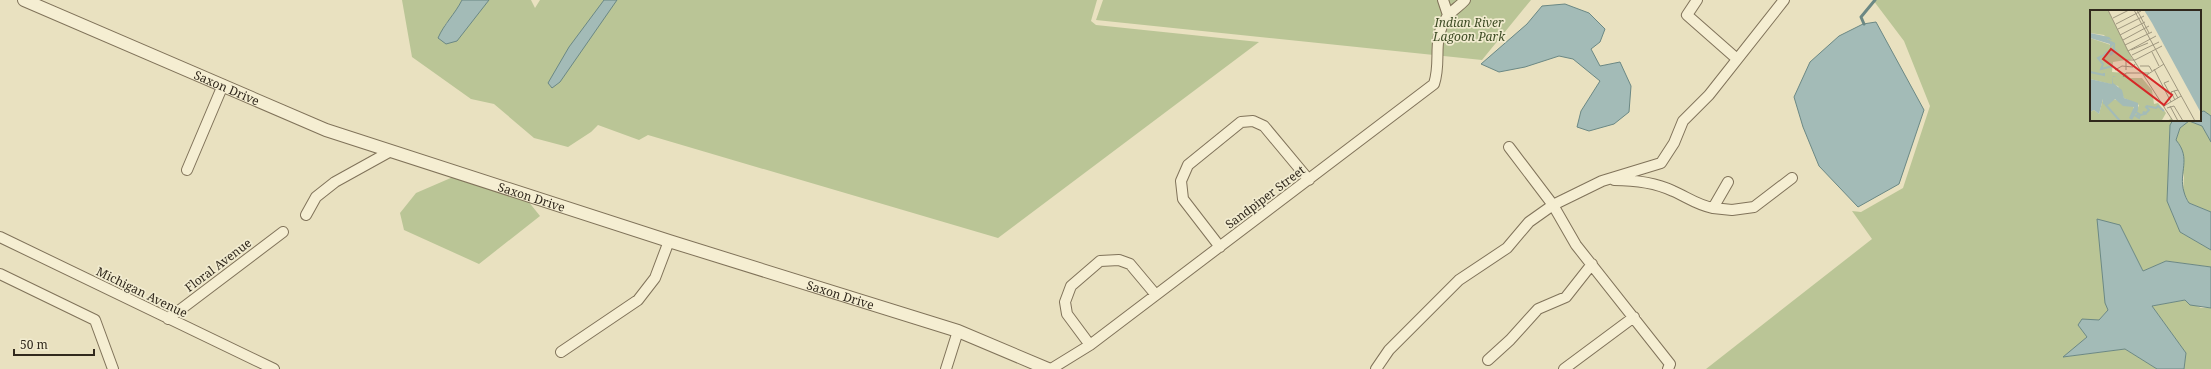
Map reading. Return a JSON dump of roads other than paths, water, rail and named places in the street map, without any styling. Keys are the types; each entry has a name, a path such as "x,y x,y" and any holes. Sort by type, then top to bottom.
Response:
{"street":[{"name":"Saxon Drive","path":"24,0 326,130 669,241 958,331 1048,369"},
{"path":"1443,0 1448,15"},
{"name":"Sandpiper Street","path":"1051,369 1090,345 1434,84 1438,73 1436,46 1439,31 1448,15 1465,0"},
{"path":"1698,0 1687,15 1737,59"},
{"path":"1376,369 1389,350 1459,280 1507,248 1529,222 1553,205 1602,181 1661,163 1674,143 1683,121 1709,95 1784,0"},
{"path":"187,170 223,85"},
{"path":"1220,247 1183,199 1181,181 1188,165 1241,122 1253,121 1264,126 1309,180"},
{"path":"1509,147 1553,205 1576,245 1634,316 1670,364 1668,369"},
{"path":"306,215 316,196 335,182 391,151"},
{"path":"1602,181 1630,180 1664,188 1700,206 1732,210 1754,207 1792,178"},
{"path":"1713,208 1728,182"},
{"name":"Floral Avenue","path":"168,319 283,232"},
{"name":"Michigan Avenue","path":"0,237 274,369"},
{"path":"561,352 638,300 655,278 669,241"},
{"path":"1090,345 1067,314 1065,302 1070,286 1100,261 1119,260 1130,264 1156,295"},
{"path":"1488,360 1510,340 1538,308 1566,297 1592,264"},
{"path":"0,274 95,320 113,369"},
{"path":"1564,369 1634,316"},
{"path":"946,369 958,331"}],"water":[{"path":"462,0 489,0 457,41 446,44 438,38"},
{"path":"604,0 617,0 560,82 552,88 548,83 569,47"},
{"path":"1565,4 1589,13 1605,29 1600,42 1591,49 1600,66 1620,62 1631,86 1629,112 1614,124 1589,131 1577,127 1581,111 1600,81 1573,59 1559,56 1525,67 1499,72 1481,64 1527,24 1542,6"},
{"path":"1876,22 1924,110 1899,184 1858,207 1819,166 1803,127 1794,97 1810,62 1839,36 1863,24"},
{"path":"2204,111 2211,116 2211,142 2202,126 2189,121 2201,121 2201,112"},
{"path":"2172,121 2189,121 2180,128 2176,140 2183,153 2184,160 2182,178 2184,192 2189,203 2211,212 2211,250 2180,232 2167,201 2170,125"},
{"path":"2097,219 2120,225 2143,271 2166,261 2211,267 2211,308 2190,305 2185,300 2152,306 2186,353 2184,369 2157,369 2125,349 2063,357 2087,337 2078,325 2082,319 2099,320 2108,310 2105,303"}],"waterway":[{"path":"1864,24 1861,17 1875,0"}],"park label":[{"name":"Indian River Lagoon Park","path":"1469,29"}]}
